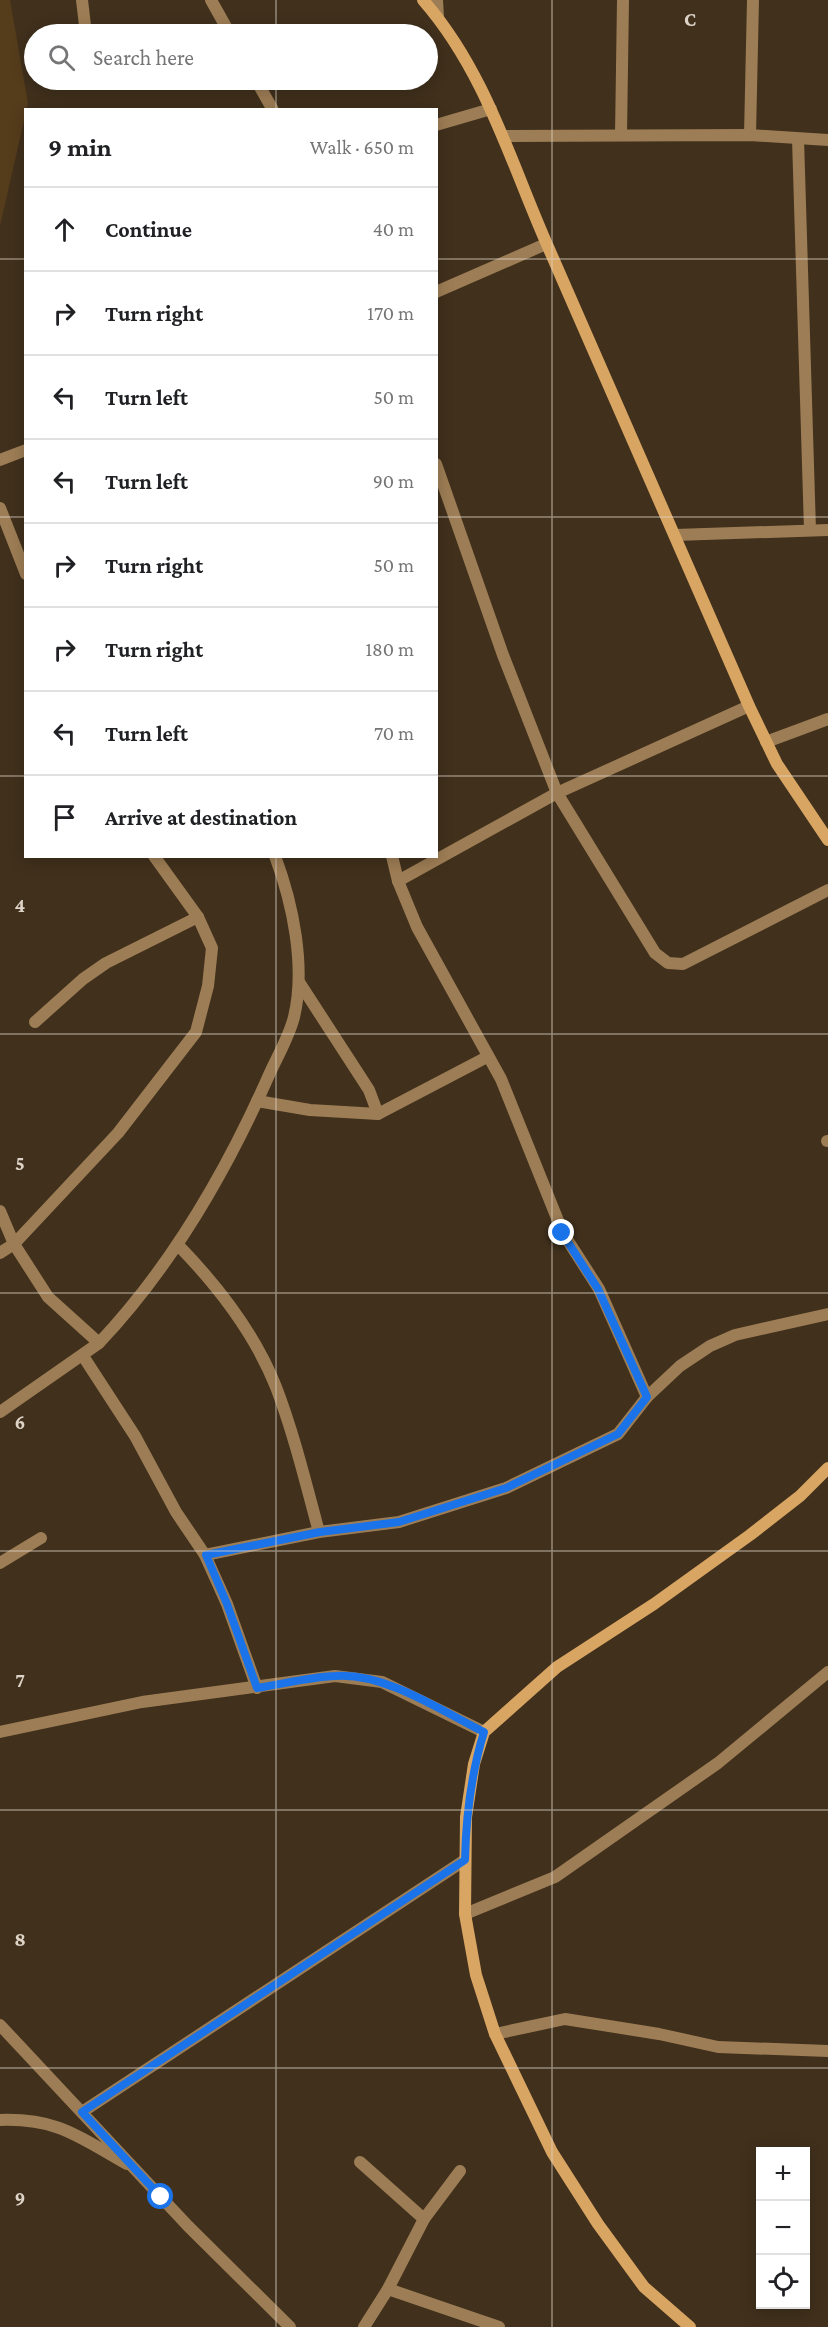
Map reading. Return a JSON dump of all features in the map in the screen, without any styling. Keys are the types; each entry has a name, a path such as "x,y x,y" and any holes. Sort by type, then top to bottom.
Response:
{"main road":[{"path":"423,0 438,17 473,72 505,136 546,244 748,706 766,742 808,813 828,840"},
{"path":"690,2327 644,2287 598,2224 552,2152 495,2034 476,1975 465,1914 465,1860 471,1785 484,1732 557,1667 654,1604 750,1535 800,1496 828,1468"}],"street":[{"path":"82,0 85,24"},
{"path":"211,0 224,24"},
{"path":"437,0 438,17"},
{"path":"621,135 623,0"},
{"path":"750,135 753,0"},
{"path":"262,90 272,108"},
{"path":"438,124 491,109"},
{"path":"505,136 750,135 828,140"},
{"path":"798,139 810,530"},
{"path":"438,291 546,244"},
{"path":"0,460 24,451"},
{"path":"438,470 504,655 557,793 655,953 668,963 683,964 828,890"},
{"path":"0,508 24,569"},
{"path":"675,535 828,530"},
{"path":"398,881 557,793 748,706"},
{"path":"766,742 828,719"},
{"path":"0,1253 14,1244 118,1133 196,1032 208,986 212,948 198,917 155,858"},
{"path":"0,1412 83,1356 99,1343 135,1305 178,1245 257,1101 294,1018 299,982 291,915 276,858"},
{"path":"392,858 398,881 417,927 501,1079 562,1233 598,1289 647,1397"},
{"path":"35,1022 82,979 106,963 198,917"},
{"path":"299,982 369,1090 378,1114"},
{"path":"257,1101 310,1110 378,1114 487,1057"},
{"path":"0,1211 14,1244 48,1297 99,1343"},
{"path":"178,1245 208,1276 244,1327 276,1386 320,1532"},
{"path":"206,1555 320,1532 399,1522 506,1488 618,1434 647,1397 680,1366 710,1346 735,1335 828,1314"},
{"path":"83,1356 135,1436 176,1512 206,1555 227,1604 257,1688"},
{"path":"0,1563 41,1538"},
{"path":"465,1914 555,1877 718,1763 828,1672"},
{"path":"0,1732 142,1702 335,1676 360,1677 382,1682 484,1732"},
{"path":"82,2112 465,1860"},
{"path":"495,2034 565,2019 659,2034 718,2047 828,2051"},
{"path":"0,2025 188,2226 290,2327"},
{"path":"0,2120 29,2119 58,2126 134,2167"},
{"path":"360,2162 424,2219"},
{"path":"364,2327 388,2289 424,2219 460,2171"},
{"path":"388,2289 499,2327"}],"shaded area":[{"path":"0,0 10,0 28,103 27,108 24,108 24,121 0,226"}],"route":[{"path":"161,2197 82,2112 465,1860 466,1817 474,1764 484,1732 382,1682 360,1677 335,1676 257,1688 243,1644 206,1555 320,1532 399,1522 506,1488 618,1434 647,1397 598,1289 562,1233"}]}
